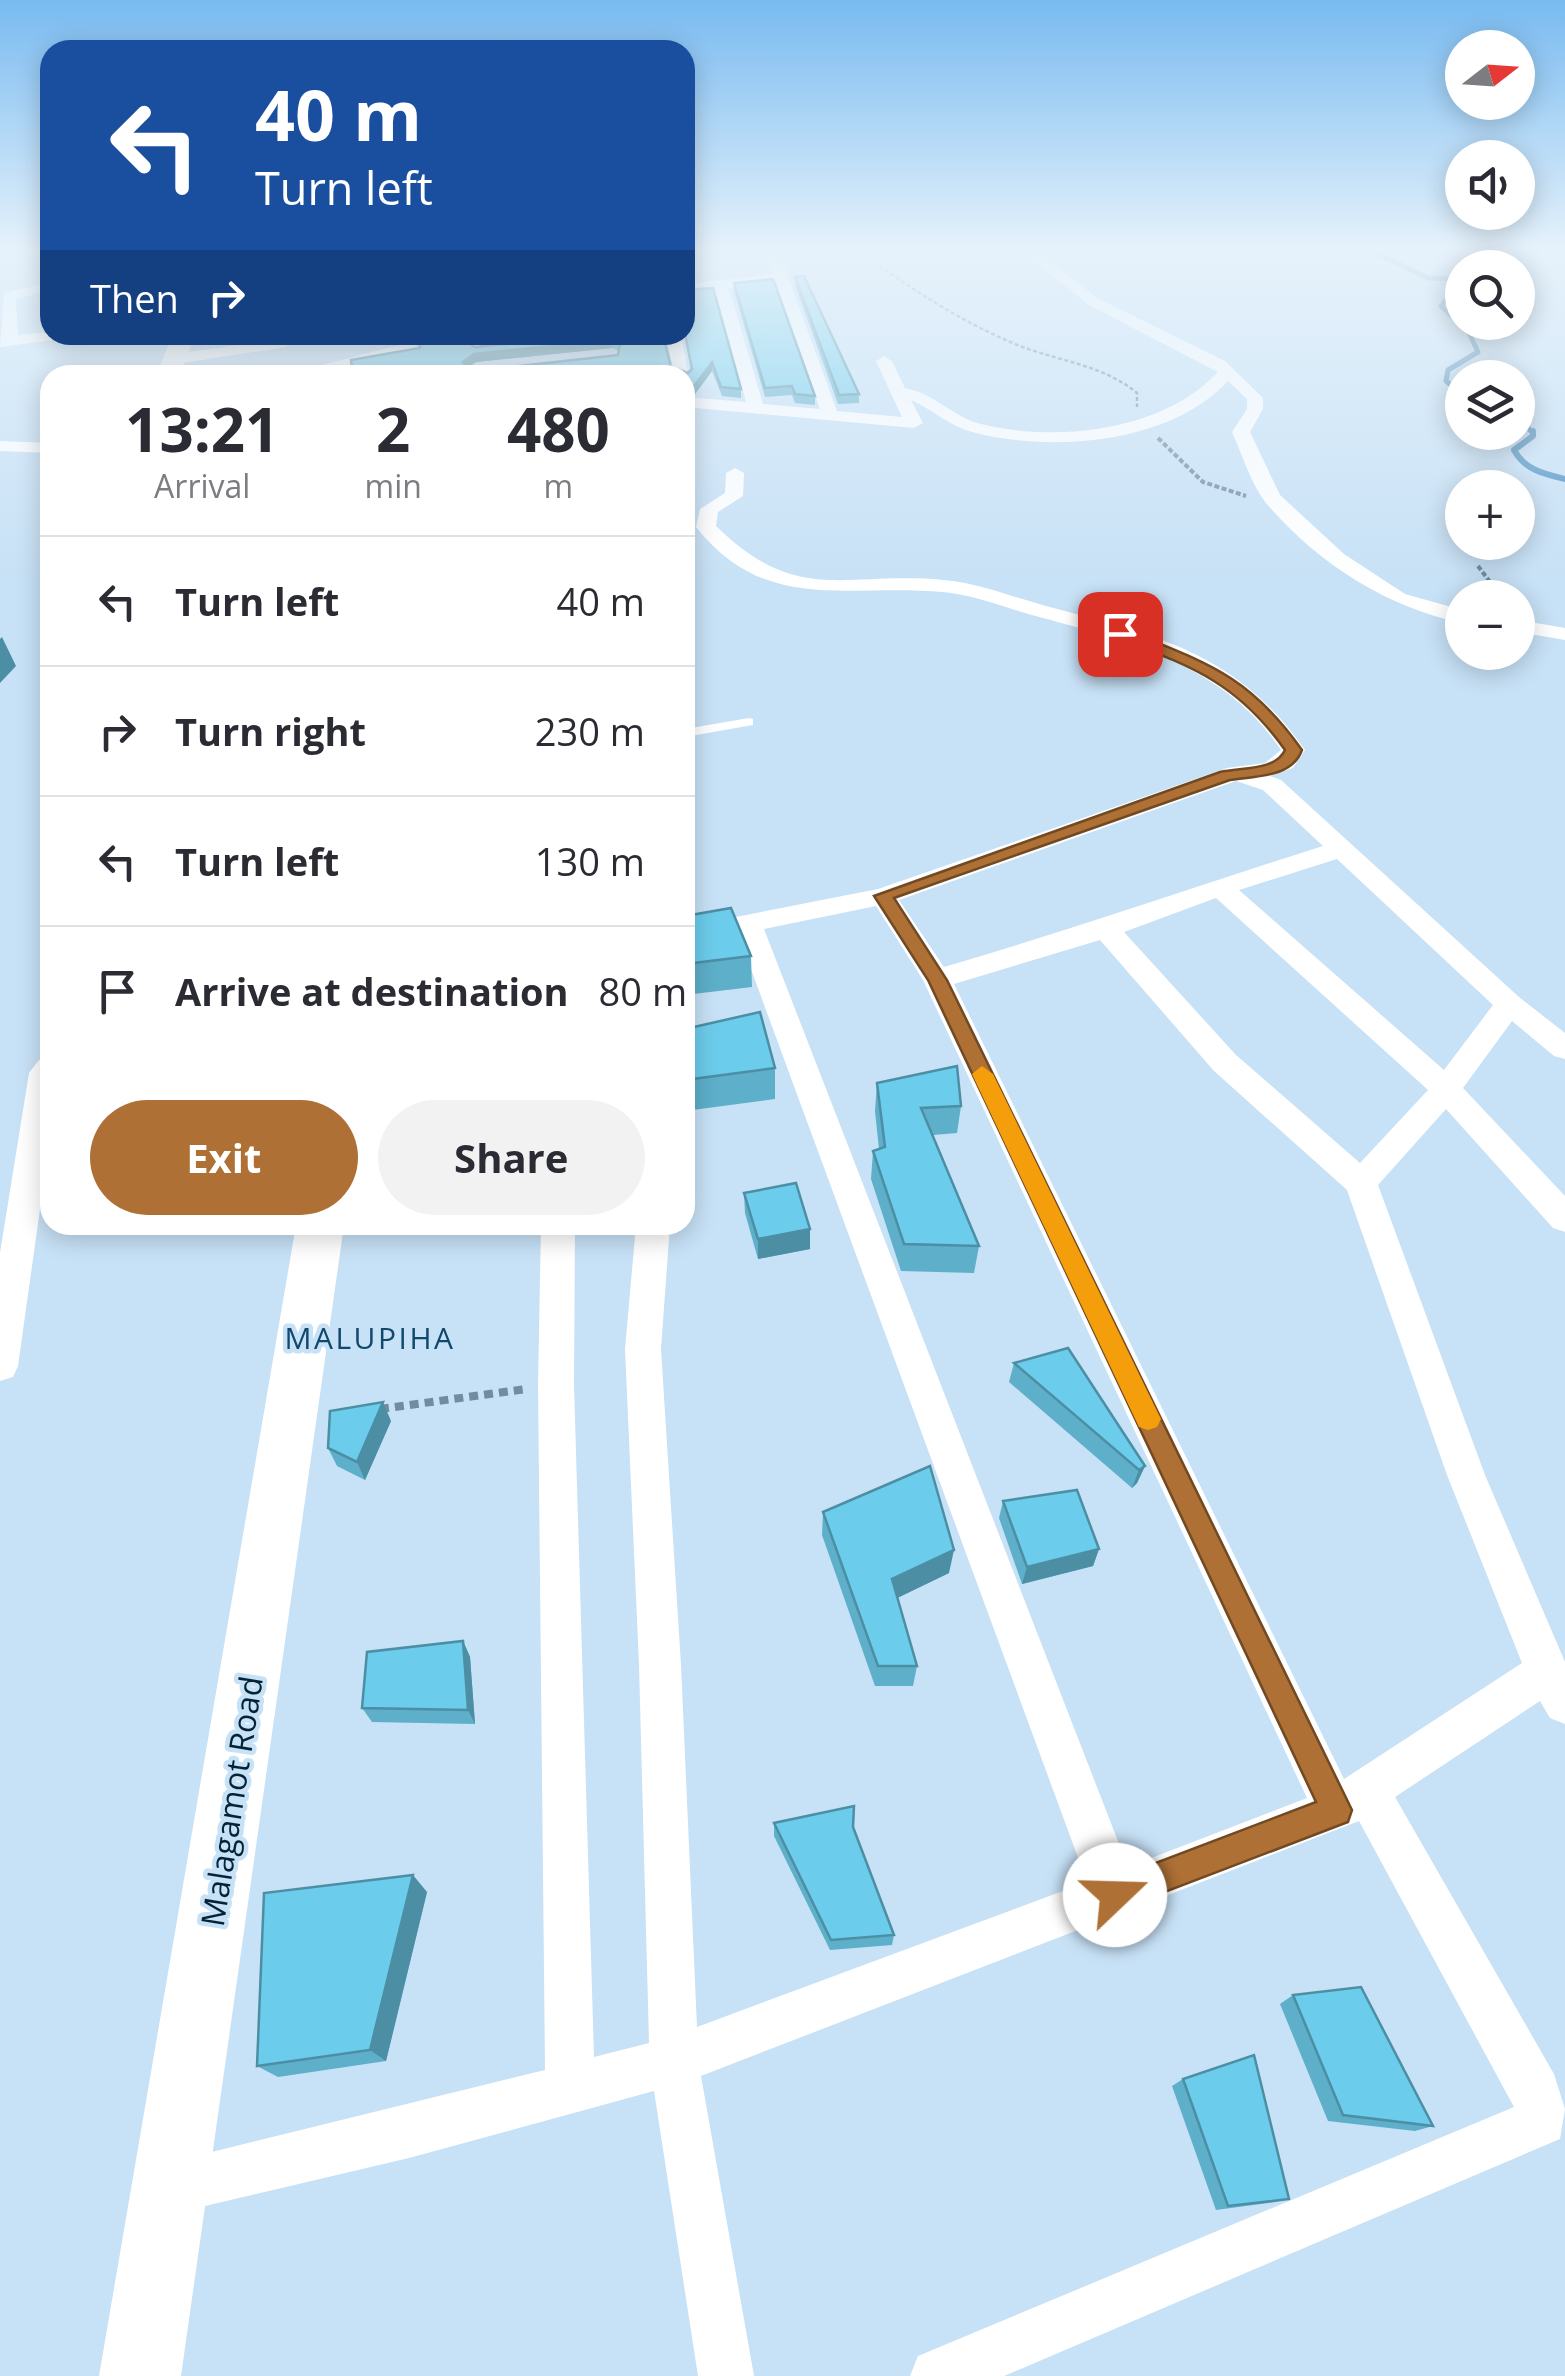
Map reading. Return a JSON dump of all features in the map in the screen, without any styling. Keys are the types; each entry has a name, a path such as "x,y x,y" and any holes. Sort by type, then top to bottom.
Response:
{"street":[{"path":"742,360 756,409"},
{"path":"809,360 831,418"},
{"path":"1206,360 1228,371 1255,398 1255,409 1242,424 1241,432 1272,498 1337,558 1398,598 1445,612"},
{"path":"695,398 831,418 914,423 884,361"},
{"path":"900,392 919,396 958,422 999,432 1044,436 1132,424 1182,410 1214,388 1228,371"},
{"path":"0,446 40,448"},
{"path":"695,934 883,896 1236,773 1277,768 1290,759 1293,750 1268,715 1214,670 1130,636 964,588 905,584 805,586 772,580 706,528 709,509 734,496 735,473"},
{"path":"1535,629 1565,634"},
{"path":"1236,773 1272,785 1509,1004 1565,1049"},
{"path":"937,980 1106,929 1220,886 1339,850"},
{"path":"1220,886 1447,1088 1532,1177 1565,1219"},
{"path":"883,896 937,980 1351,1800 1536,2092 1542,2122 938,2376"},
{"path":"748,923 1115,1895"},
{"path":"171,2188 410,2132 674,2061 1115,1895 1351,1800 1556,1688 1466,1476 1360,1183 1225,1063 1106,929"},
{"path":"1360,1183 1447,1088 1509,1004"},
{"path":"0,1366 40,1100"},
{"name":"Malagamot Road","path":"140,2376 318,1235"},
{"path":"558,1235 556,1385 570,2089"},
{"path":"652,1235 643,1349 660,1665 674,2061 726,2376"}],"lane":[{"path":"695,730 749,722"}],"path":[{"path":"1060,360 1126,382 1136,393 1138,404 1132,424 1158,438 1203,482 1234,494 1272,498"},
{"path":"1478,566 1488,580"},
{"path":"366,1411 556,1385"}],"building":[{"path":"351,360 466,360 465,365 352,365"},
{"path":"574,360 669,360 670,365 528,365"},
{"path":"690,360 733,360 741,389 721,387 712,362 695,385 695,365"},
{"path":"757,360 802,360 815,396 795,394 792,386 765,388"},
{"path":"826,360 843,360 859,394 839,395"},
{"path":"731,908 751,956 695,963 695,914"},
{"path":"760,1012 775,1068 695,1079 695,1027"},
{"path":"957,1066 961,1106 921,1108 979,1246 904,1244 873,1151 885,1147 877,1083"},
{"path":"796,1183 810,1229 758,1239 744,1193"},
{"path":"1068,1348 1145,1466 1139,1470 1014,1363"},
{"path":"383,1402 357,1462 328,1448 330,1411"},
{"path":"930,1466 954,1550 892,1579 917,1666 878,1666 823,1512"},
{"path":"1077,1490 1099,1549 1027,1567 1003,1501"},
{"path":"463,1641 468,1710 362,1708 367,1652"},
{"path":"854,1806 853,1827 894,1935 831,1940 774,1823"},
{"path":"413,1875 370,2050 257,2066 264,1893"},
{"path":"1361,1987 1433,2126 1343,2115 1293,1995"},
{"path":"1254,2055 1289,2199 1228,2206 1183,2079"}],"waterway":[{"path":"1514,450 1536,470 1565,479"}],"slow traffic":[{"path":"982,1074 1148,1419"}],"district":[{"name":"MALUPIHA","path":"370,1337"}],"route":[{"path":"1115,1895 1336,1810 937,980 883,896 1226,776 1277,768 1290,759 1293,750 1268,715 1214,670 1120,634"}]}
